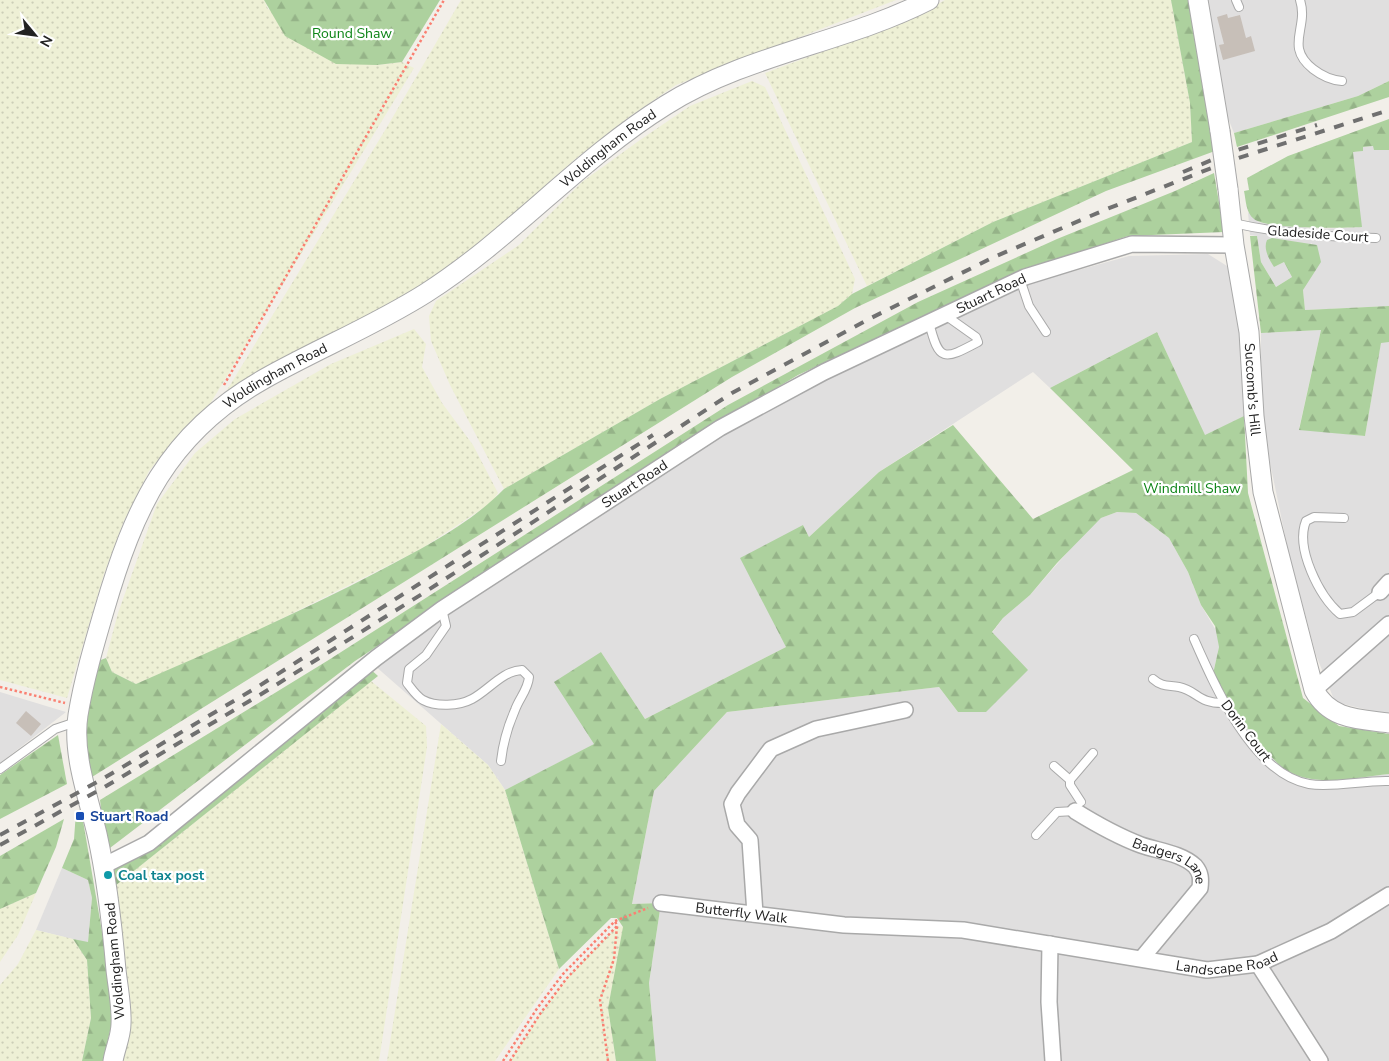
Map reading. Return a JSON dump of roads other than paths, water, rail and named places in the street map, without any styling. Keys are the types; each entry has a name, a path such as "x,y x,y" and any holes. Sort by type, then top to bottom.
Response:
{"street":[{"name":"Woldingham Road","path":"113,1061 121,1025 110,908 103,866 75,736 89,662 120,557 141,507 167,464 205,419 262,380 422,296 471,263 620,136 668,104 714,79 888,18 928,0"},
{"name":"Succomb's Hill","path":"1198,0 1220,132 1234,245 1249,332 1254,416 1263,492 1314,690 1321,702 1341,716 1389,723"},
{"name":"Stuart Road","path":"103,866 148,843 376,658 442,609 720,428 824,372 1020,279 1132,244 1234,245"},
{"path":"1314,690 1389,624"},
{"path":"755,914 750,840 737,825 732,804 738,793 771,749 816,729 905,710"},
{"name":"Badgers Lane","path":"1075,811 1106,830 1142,845 1179,857 1194,866 1201,876 1200,888 1142,958"},
{"name":"Landscape Road","path":"1050,944 1207,970 1258,964 1331,931 1389,894"},
{"name":"Butterfly Walk","path":"661,903 844,925 963,930 1050,944"},
{"path":"1050,944 1049,1002 1053,1061"},
{"path":"1258,964 1320,1061"}],"lane":[{"path":"1300,0 1303,11 1298,46 1301,58 1322,76 1342,81"},
{"name":"Gladeside Court","path":"1232,222 1265,230 1321,237 1376,238"},
{"path":"1020,279 1029,306 1046,332"},
{"path":"929,322 934,346 944,355 951,356 978,342 976,337 945,315"},
{"path":"1344,518 1314,517 1306,521 1303,532 1304,547 1311,569 1328,600 1340,614 1353,612 1385,587"},
{"path":"442,609 446,626 426,655 409,669 407,683 422,700 435,704 450,704 472,699 512,670 522,670 529,677 529,684 515,708 503,744 501,760"},
{"name":"Dorin Court","path":"1194,640 1216,690 1263,757 1276,771 1294,781 1312,785 1389,781"},
{"path":"1153,679 1160,685 1180,687 1209,703 1225,703"},
{"path":"0,769 55,729 78,716"},
{"path":"1036,835 1058,812 1075,811 1070,780 1093,753"},
{"path":"1054,766 1070,780"}],"railway":[{"path":"0,845 103,788 263,693 422,594 732,393 869,319 994,257 1107,209 1232,160 1389,110"},
{"path":"1183,172 1231,152 1317,125"},
{"path":"0,835 99,781 259,686 653,435"}],"place":[{"name":"Stuart Road","path":"80,816"},
{"name":"Coal tax post","path":"108,875"}],"park label":[{"name":"Round Shaw","path":"352,33"},
{"name":"Windmill Shaw","path":"1192,488"}]}
